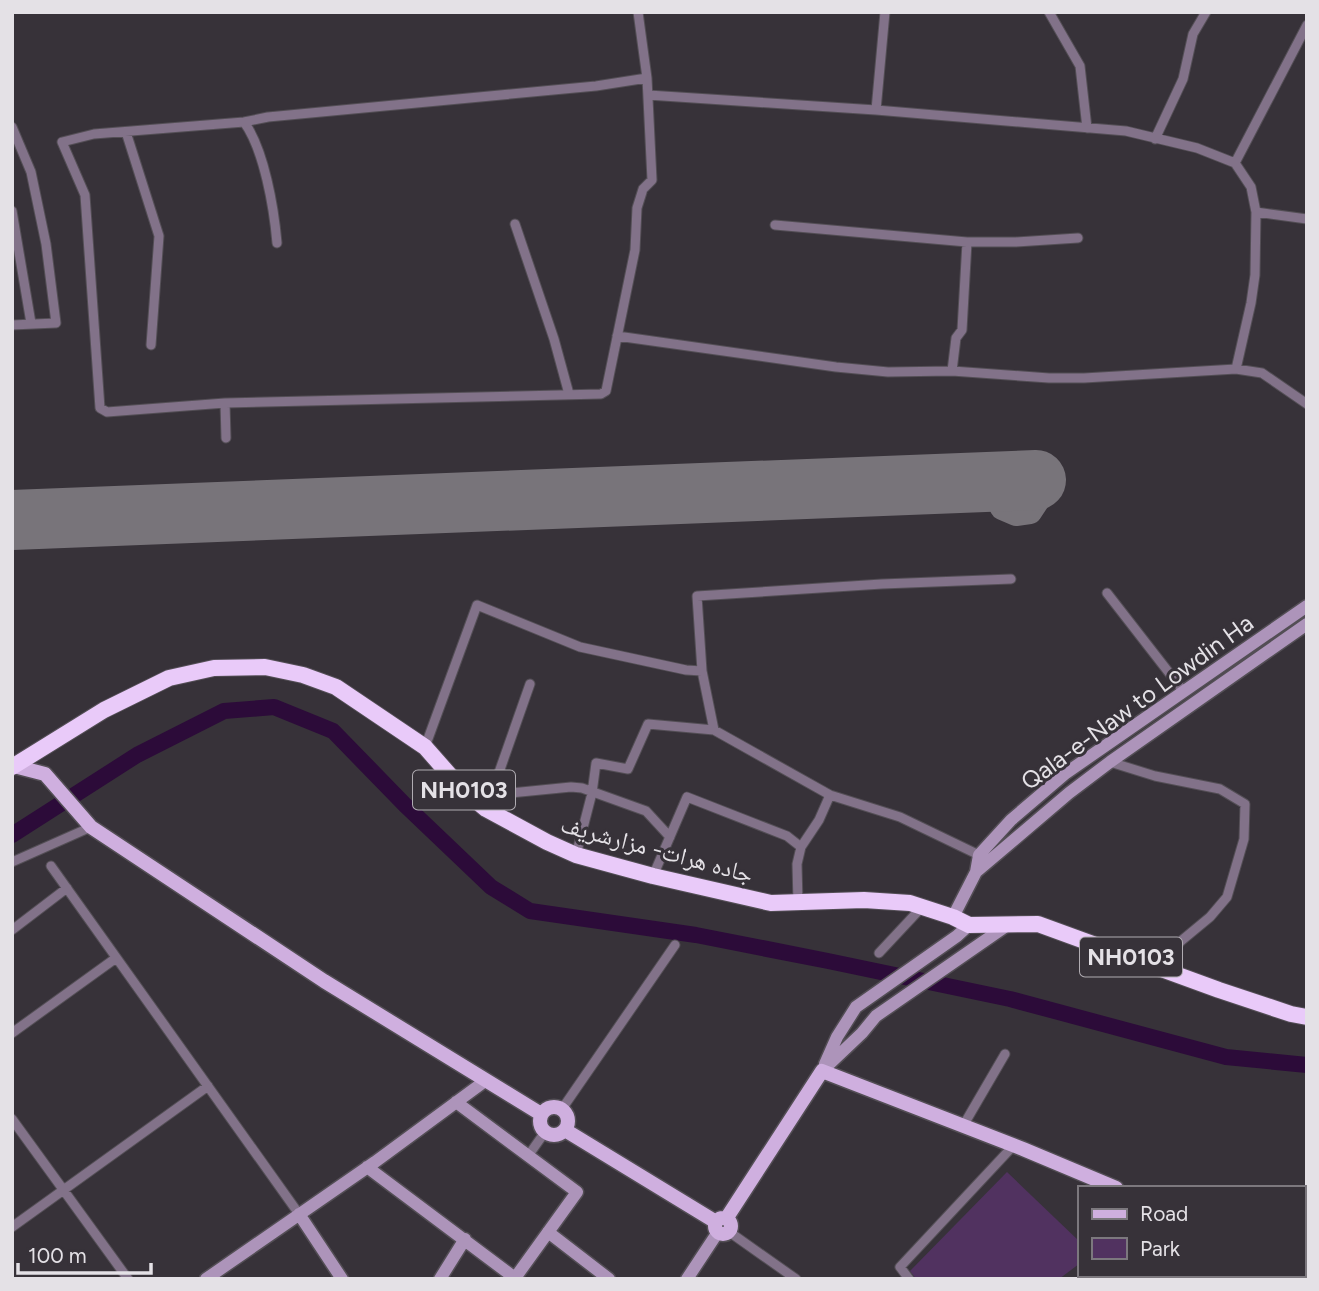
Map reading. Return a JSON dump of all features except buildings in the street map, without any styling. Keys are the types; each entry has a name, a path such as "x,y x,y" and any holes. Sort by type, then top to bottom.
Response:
{"highway":[{"name":"جاده هرات- مزارشریف","path":"13,766 104,710 169,678 214,668 265,667 303,675 335,687 425,747 463,789 489,802 547,842 576,855 771,903 864,900 910,903 969,925 1038,924 1219,990 1307,1017"}],"main road":[{"path":"13,766 45,774 91,827 300,966 541,1114"},
{"path":"565,1130 722,1226 822,1071 1014,1145 1111,1186"},
{"path":"548,1108 562,1109 568,1117 565,1130 553,1135 545,1132 540,1124 541,1114 548,1108"}],"street":[{"path":"638,12 647,78 652,180 643,189 637,208 635,250 606,391 601,394 225,403 107,412 100,408 85,195 62,142 94,134 596,86 647,78"},
{"path":"876,110 886,12"},
{"path":"1049,12 1080,66 1087,128"},
{"path":"1156,139 1183,79 1194,34 1206,12"},
{"path":"1235,163 1307,25"},
{"path":"648,95 876,110 1126,131 1197,148 1235,163 1251,187 1256,212 1253,289 1236,369"},
{"path":"244,121 254,135 274,206 277,243"},
{"path":"12,127 31,172 47,244 56,323 12,325"},
{"path":"126,132 159,236 151,345"},
{"path":"12,211 31,323"},
{"path":"1256,212 1307,219"},
{"path":"515,224 554,339 569,394"},
{"path":"775,225 967,242 1078,238"},
{"path":"952,371 956,338 962,330 967,242"},
{"path":"617,336 888,372 952,371 1072,378 1236,369 1262,373 1307,404"},
{"path":"225,403 226,438"},
{"path":"714,730 702,671 697,596 1011,579"},
{"path":"1107,593 1184,692"},
{"path":"425,747 477,605 580,647 685,670 702,671"},
{"name":"Qala-e-Naw to Lowdin Ha","path":"953,917 976,872 979,855 1012,820 1066,773 1307,606"},
{"name":"Qala-e-Naw to Lowdin Ha","path":"976,872 1110,762 1307,624"},
{"path":"530,684 489,802 571,787 582,788 646,811 670,837"},
{"path":"1149,716 1157,729"},
{"path":"576,855 592,793 596,763 628,769 648,724 714,730 830,795 900,817 979,855"},
{"path":"1110,762 1156,776 1220,789 1245,804 1244,839 1227,897 1210,917 1181,941 1158,966"},
{"path":"798,903 797,864 801,847 819,820 830,795"},
{"path":"653,876 681,814 684,800 691,797 787,836 801,847"},
{"path":"12,862 91,827"},
{"path":"51,866 299,1214 342,1279"},
{"path":"12,930 66,888"},
{"path":"879,953 922,907"},
{"path":"822,1071 837,1037 856,1007 969,925"},
{"path":"822,1071 876,1016 1006,926"},
{"path":"562,1109 676,945"},
{"path":"12,1033 116,958"},
{"path":"963,1126 1005,1054"},
{"path":"206,1279 485,1081"},
{"path":"12,1227 208,1087"},
{"path":"367,1167 515,1278 577,1192 456,1102"},
{"path":"12,1119 128,1279"},
{"path":"528,1156 545,1132"},
{"path":"909,1279 900,1266 1014,1145"},
{"path":"687,1279 722,1226 796,1279"},
{"path":"548,1232 608,1279"},
{"path":"440,1279 465,1239"}],"green space":[{"path":"1007,1172 1078,1240 1078,1265 1059,1279 916,1279 910,1271"}],"waterway":[{"path":"12,835 137,755 224,711 274,707 333,731 491,887 530,911 696,935 828,961 1010,999 1226,1057 1307,1065"}],"taxiway":[{"path":"995,481 996,496 1002,508 1016,514 1030,512 1038,500 1036,480"}],"runway":[{"path":"12,520 1036,480"}]}
